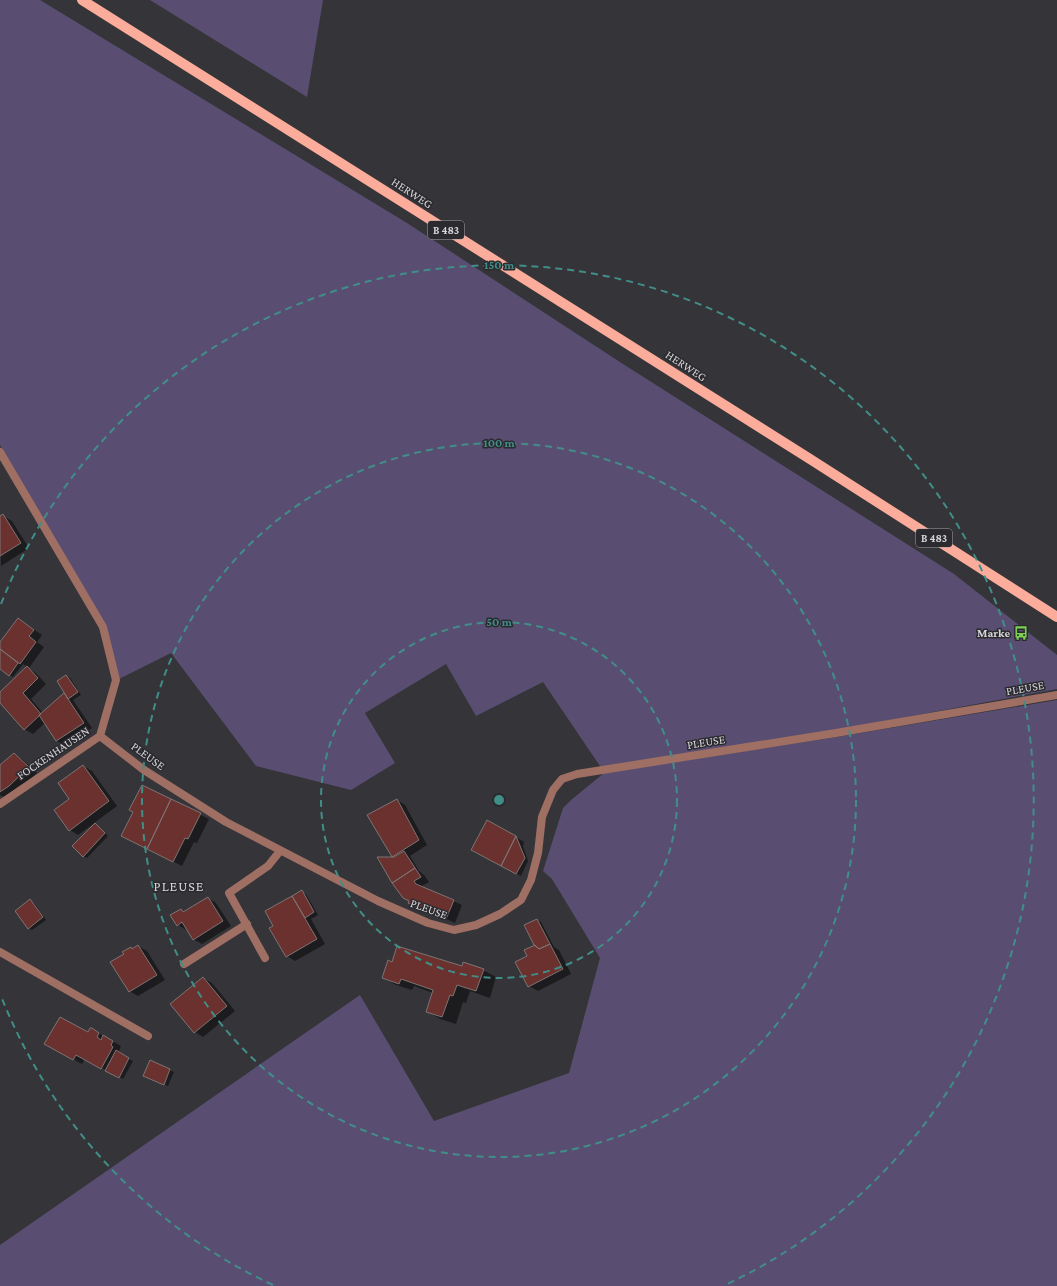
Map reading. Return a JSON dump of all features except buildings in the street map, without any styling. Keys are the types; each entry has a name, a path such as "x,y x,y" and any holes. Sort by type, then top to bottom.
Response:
{"main road":[{"name":"HERWEG","path":"82,0 810,459 1057,617"}],"street":[{"path":"0,452 103,627 116,680 100,736"},
{"name":"PLEUSE","path":"100,736 144,770 226,822 378,901 428,923 454,930 476,925 500,914 521,900 531,880 538,853 542,817 553,790 562,779 577,774 836,733 1057,695"},
{"name":"FOCKENHAUSEN","path":"0,804 100,736"},
{"path":"265,958 229,893 268,866 280,851"},
{"path":"184,964 247,924"},
{"path":"0,952 148,1036"}],"shaded area":[{"path":"0,0 40,0 407,223 623,364 954,574 1057,655 1057,689 836,730 602,769 543,682 476,716 446,664 365,713 395,763 351,790 256,766 171,653 119,679 105,625 0,445"},
{"path":"150,0 323,0 307,97"},
{"path":"1057,700 1057,1286 0,1286 0,1245 360,995 434,1121 569,1073 600,958 552,879 543,871 563,808 604,773 837,737"}],"place":[{"name":"Marke","path":"1021,633"}],"district":[{"name":"PLEUSE","path":"179,886"}]}
